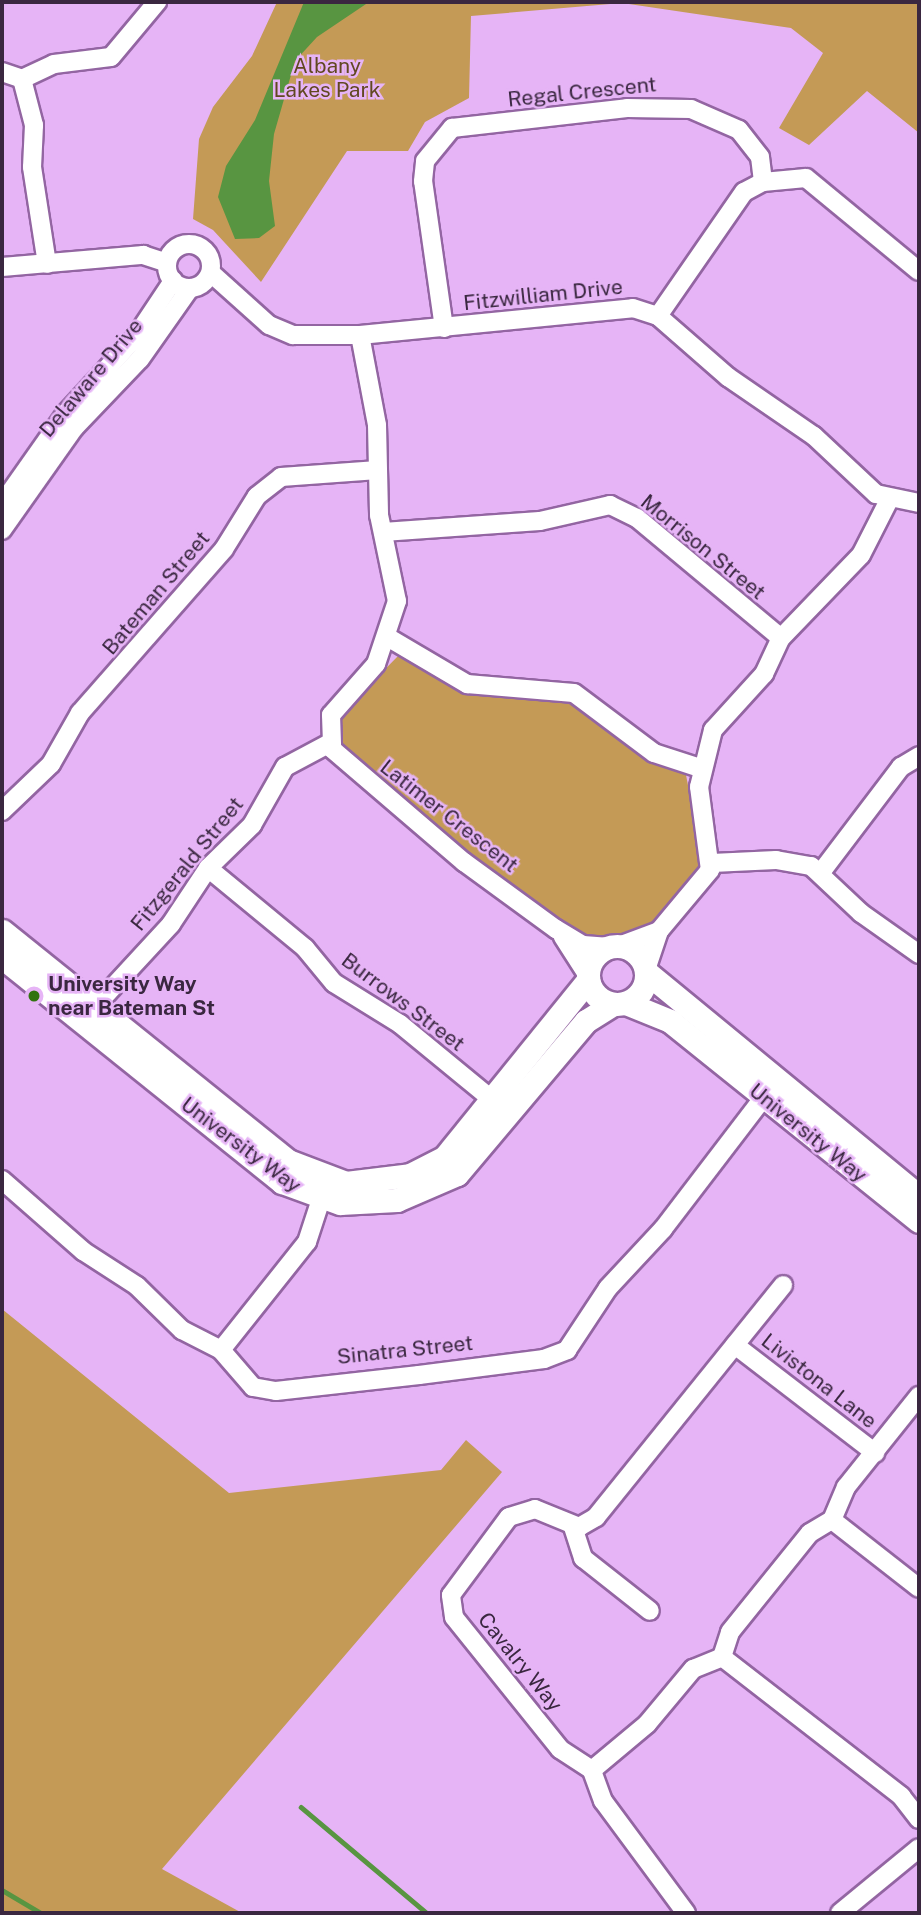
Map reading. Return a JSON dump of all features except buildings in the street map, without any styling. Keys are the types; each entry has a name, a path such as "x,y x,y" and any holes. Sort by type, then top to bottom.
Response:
{"street":[{"path":"2,72 22,79 54,64 111,57 157,2"},
{"path":"22,79 34,125 32,167 47,264"},
{"name":"Regal Crescent","path":"444,328 423,181 425,161 452,128 627,108 691,109 739,130 760,157 763,182"},
{"path":"658,316 744,192 763,182 806,178 919,271"},
{"path":"2,267 143,255 167,262 181,285 211,273 208,253 195,244 179,245 167,262"},
{"name":"Fitzwilliam Drive","path":"211,273 270,325 293,335 360,335 634,308 658,316 890,500"},
{"name":"Delaware Drive","path":"2,504 66,413 181,285"},
{"name":"Delaware Drive","path":"2,530 74,428 140,359 181,285"},
{"path":"330,743 335,707 372,670 389,638 397,601 383,532 378,470 360,335"},
{"name":"Bateman Street","path":"2,811 51,764 80,713 224,549 257,496 281,477 378,470"},
{"path":"659,931 615,946 592,959 588,978 597,996 619,1003 641,991 659,931 702,886 712,863 699,800 700,768 717,724 764,674 781,638 861,555 890,500 919,503"},
{"name":"Morrison Street","path":"383,532 540,521 610,505 637,518 781,638"},
{"path":"389,638 467,684 574,693 653,753 700,768"},
{"name":"Fitzgerald Street","path":"89,1013 171,924 208,868 252,825 285,766 330,743"},
{"name":"Latimer Crescent","path":"330,743 342,764 392,796 456,856 556,929 583,945 615,946"},
{"path":"822,871 901,767 919,756"},
{"path":"712,863 797,861 822,871 860,913 919,954"},
{"name":"Burrows Street","path":"208,868 305,948 334,982 400,1024 501,1107"},
{"name":"Latimer Crescent","path":"556,929 588,978"},
{"name":"University Way","path":"2,931 8,959 89,1013 282,1182 397,1200 432,1189 466,1167 501,1107 588,978"},
{"path":"615,946 635,952 646,971"},
{"name":"University Way","path":"646,971 770,1089 919,1221"},
{"name":"University Way","path":"501,1107 586,1021 619,1003 665,1017 919,1196"},
{"name":"Sinatra Street","path":"2,1180 83,1251 137,1286 182,1330 221,1350 265,1391 521,1363 567,1350 608,1288 663,1230 770,1089"},
{"path":"221,1350 307,1242 324,1189"},
{"path":"650,1611 583,1558 573,1527 596,1517 783,1285"},
{"name":"Livistona Lane","path":"736,1345 874,1452"},
{"path":"686,1913 603,1801 592,1770 647,1724 693,1669 722,1657 738,1622 810,1533 832,1520 846,1487 919,1396"},
{"name":"Cavalry Way","path":"573,1527 535,1510 509,1517 450,1605 560,1749 592,1770"},
{"path":"832,1520 919,1588"},
{"path":"722,1657 901,1796 919,1819"},
{"path":"901,1796 919,1802"},
{"path":"839,1913 897,1870 919,1848"},
{"path":"897,1870 919,1864"}],"green space":[{"name":"Albany Lakes Park","path":"277,2 919,2 919,133 867,91 809,145 779,128 823,53 791,28 622,3 471,16 469,98 425,122 408,151 347,151 261,282 213,230 193,219 199,139 213,107 252,56"},
{"path":"400,654 467,691 568,698 653,761 686,775 704,867 657,924 629,937 577,936 482,868 340,749 337,718"},
{"path":"2,1309 229,1493 441,1470 466,1440 502,1472 162,1869 242,1913 2,1913"}],"shaded area":[{"path":"304,2 369,2 317,37 295,61 274,134 269,181 275,226 259,238 235,239 218,197 226,166 255,120"}],"waterway":[{"path":"301,1807 427,1913"},
{"path":"2,1890 41,1913"}],"place":[{"name":"University Way near Bateman St","path":"34,996"}]}
